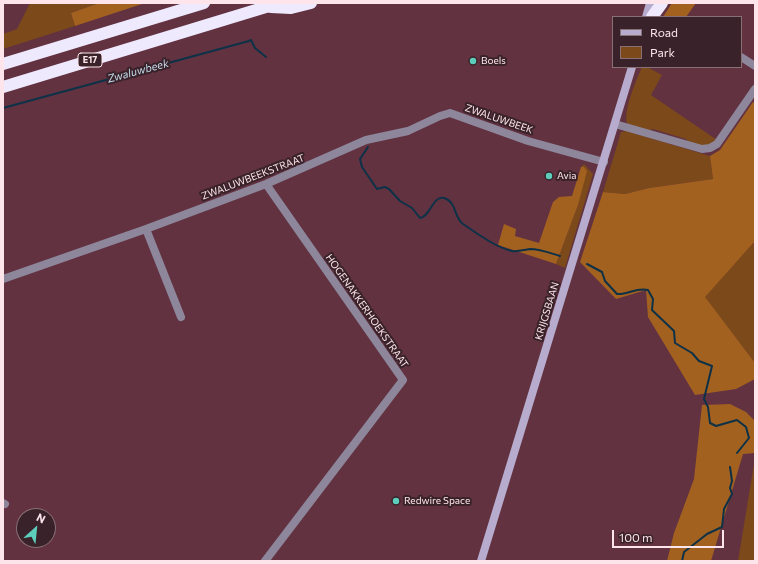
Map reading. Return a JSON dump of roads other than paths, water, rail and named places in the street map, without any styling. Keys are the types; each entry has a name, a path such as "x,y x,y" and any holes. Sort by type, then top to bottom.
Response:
{"highway":[{"name":"E17","path":"3,64 204,3"},
{"name":"E17","path":"3,87 279,3"},
{"path":"265,7 291,8 311,3"},
{"path":"653,16 662,3"}],"main road":[{"path":"646,16 650,3"},
{"name":"KRIJGSBAAN","path":"481,561 632,68"}],"street":[{"path":"742,58 755,66"},
{"path":"615,124 702,148 710,148 720,140 755,89"},
{"name":"ZWALUWBEEK","path":"366,140 408,131 450,113 528,140 604,162"},
{"name":"ZWALUWBEEKSTRAAT","path":"3,279 146,229 266,184 366,140"},
{"name":"HOGENAKKERHOEKSTRAAT","path":"265,561 403,380 266,184"},
{"path":"146,229 181,317"}],"waterway":[{"name":"Zwaluwbeek","path":"3,108 251,40 255,48 266,57"},
{"name":"Zwaluwbeek","path":"368,147 360,159 362,167 377,189 385,187 389,189 400,201 412,208 420,218 426,214 437,200 444,198 451,203 458,218 463,224 487,240 514,251 530,249 545,251 560,256"},
{"name":"Zwaluwbeek","path":"587,264 602,272 605,281 617,294 644,289 648,290 653,299 652,310 674,331 675,343 692,353 699,361 712,366 704,399 708,407 710,423 716,426 737,420 746,427 749,438 737,453"},
{"name":"Zwaluwbeek","path":"682,561 684,552 707,534 722,527 724,509 732,494 730,488 732,481 730,467"}],"place":[{"name":"Boels","path":"473,61"},
{"name":"Avia","path":"549,176"},
{"name":"Redwire Space","path":"396,501"}]}
